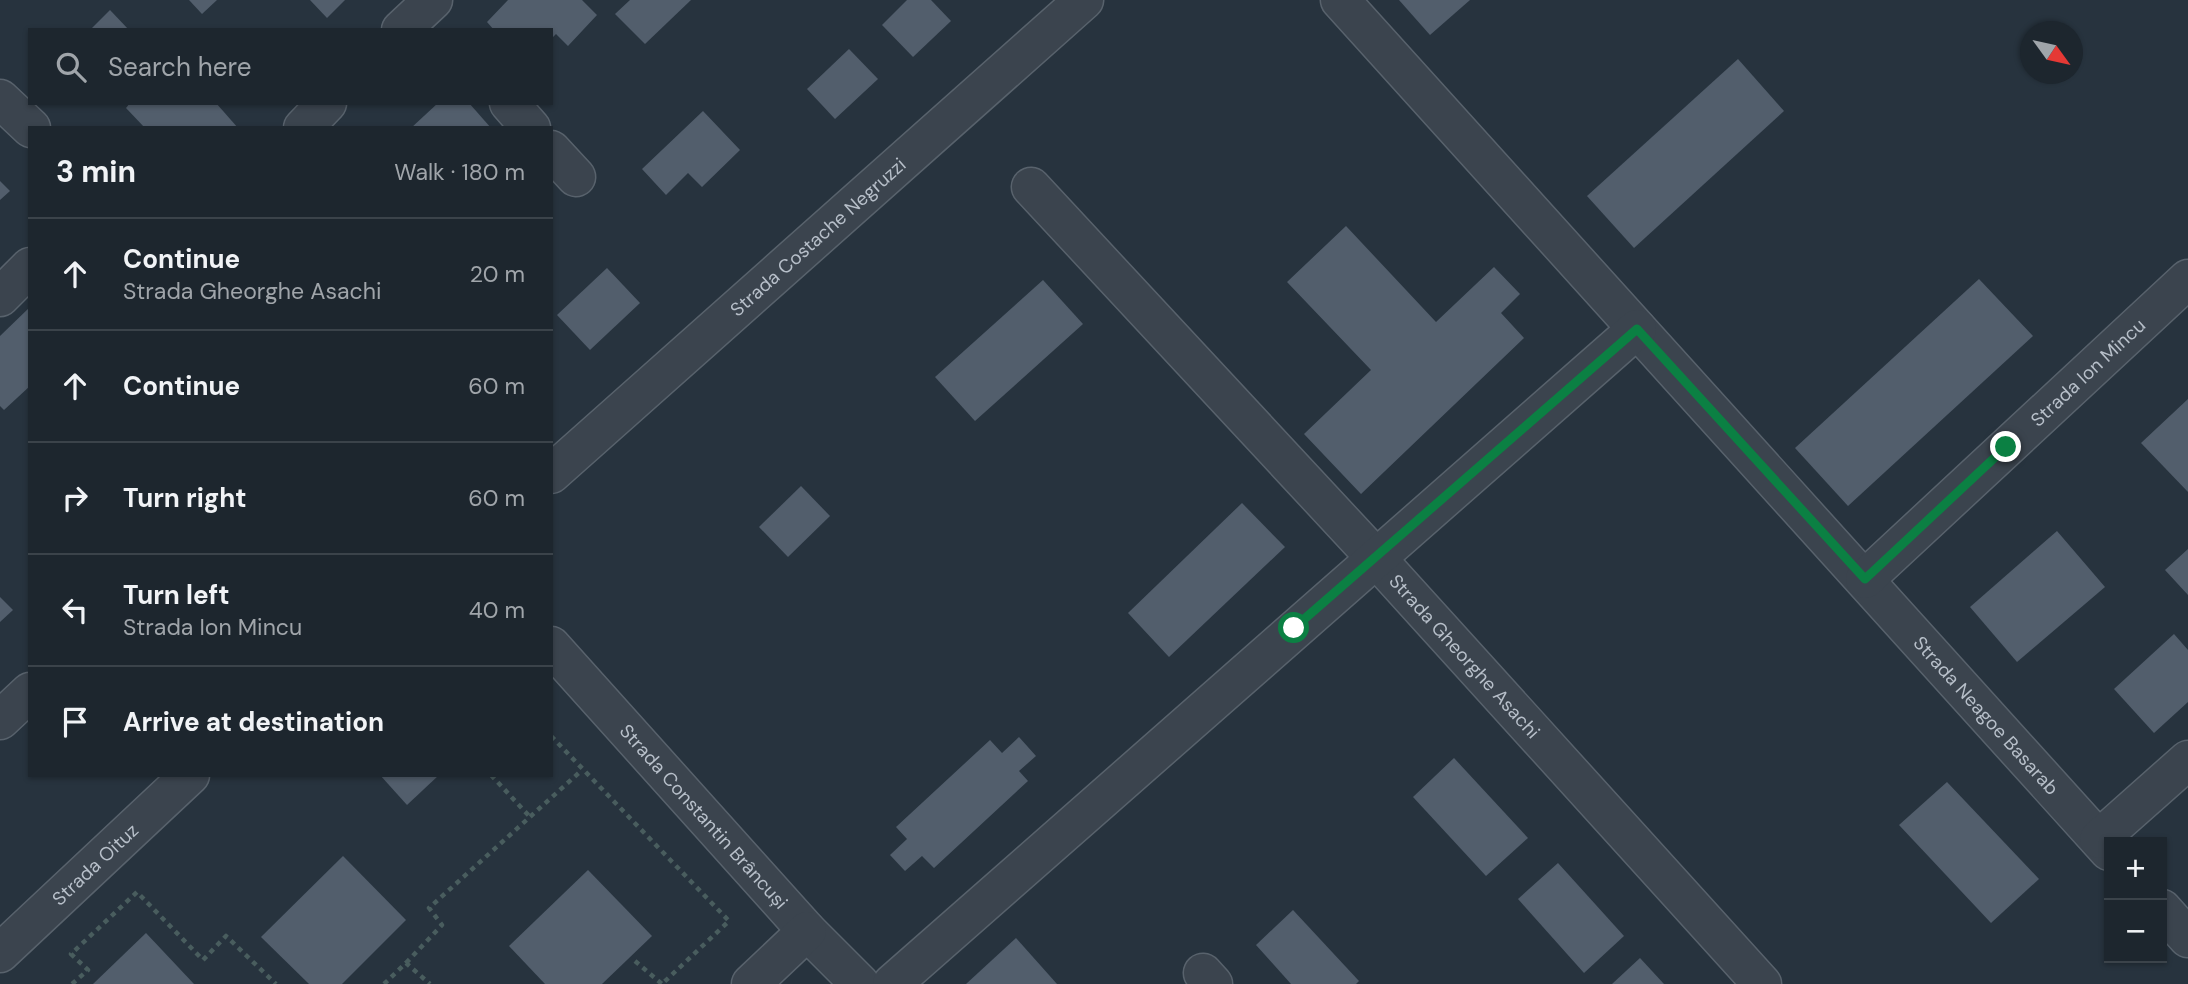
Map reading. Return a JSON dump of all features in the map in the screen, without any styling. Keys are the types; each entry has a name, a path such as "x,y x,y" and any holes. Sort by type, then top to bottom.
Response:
{"street":[{"name":"Strada Costache Negruzzi","path":"553,472 1084,0"},
{"name":"Strada Neagoe Basarab","path":"1340,0 2104,845"},
{"path":"0,99 29,126"},
{"path":"305,126 325,105"},
{"path":"511,105 529,126"},
{"path":"1031,187 1375,557 1637,329"},
{"path":"0,297 28,269"},
{"name":"Strada Ion Mincu","path":"1865,579 2188,279"},
{"name":"Strada Gheorghe Asachi","path":"892,984 1375,557 1762,984"},
{"name":"Strada Constantin Brâncuși","path":"553,648 807,931 860,984"},
{"path":"0,720 28,694"},
{"path":"2112,837 2188,760"},
{"name":"Strada Oituz","path":"0,953 188,777"},
{"path":"2167,915 2188,938"},
{"path":"751,984 807,931"}],"path":[{"path":"553,738 729,920 662,984 635,961"},
{"path":"384,984 442,925 429,908 582,770"},
{"path":"493,777 530,817"},
{"path":"72,984 88,970 71,954 137,892 203,960 226,936 276,984"},
{"path":"406,963 430,984"}],"building":[{"path":"189,0 217,0 202,14"},
{"path":"310,0 345,0 327,18"},
{"path":"508,0 582,0 597,15 568,46 556,34 553,37 553,28 492,28 487,22"},
{"path":"630,0 691,0 645,44 615,14"},
{"path":"907,0 931,0 951,21 913,57 882,25"},
{"path":"1399,0 1470,0 1430,35"},
{"path":"110,10 127,28 92,28"},
{"path":"849,49 878,79 835,119 807,89"},
{"path":"1738,59 1784,111 1634,248 1587,196"},
{"path":"128,105 218,105 236,126 143,126 126,108"},
{"path":"436,105 471,105 489,126 413,126"},
{"path":"703,111 740,150 702,187 688,173 666,195 642,169"},
{"path":"0,181 10,191 0,200"},
{"path":"1346,226 1436,322 1494,267 1520,294 1501,313 1524,338 1361,494 1304,434 1371,370 1287,282"},
{"path":"607,268 640,303 590,350 557,315"},
{"path":"1979,279 2033,336 1848,506 1795,448"},
{"path":"1043,280 1083,324 975,421 935,377"},
{"path":"28,309 28,388 4,410 0,406 0,336"},
{"path":"2188,399 2188,492 2141,443"},
{"path":"801,486 830,516 788,557 759,527"},
{"path":"1242,503 1285,547 1169,657 1128,613"},
{"path":"2057,531 2105,587 2017,662 1970,607"},
{"path":"2188,549 2188,595 2165,570"},
{"path":"0,597 13,610 0,622"},
{"path":"2174,634 2188,650 2188,702 2154,733 2114,689"},
{"path":"1019,737 1036,756 1019,771 1028,781 934,868 922,856 905,871 890,855 907,839 896,827 990,740 1002,753"},
{"path":"1454,758 1528,838 1486,876 1413,797"},
{"path":"382,777 437,777 407,805"},
{"path":"1947,782 2039,879 1991,923 1899,825"},
{"path":"343,856 406,920 342,984 309,984 261,937"},
{"path":"1558,863 1624,936 1584,973 1518,899"},
{"path":"588,870 652,936 602,984 545,984 509,946"},
{"path":"1293,910 1359,981 1356,984 1291,984 1256,945"},
{"path":"146,933 194,984 93,984"},
{"path":"1016,938 1057,984 966,984"},
{"path":"1640,958 1664,984 1612,984"}],"route":[{"path":"1294,628 1637,329 1865,579 2006,447"}]}
